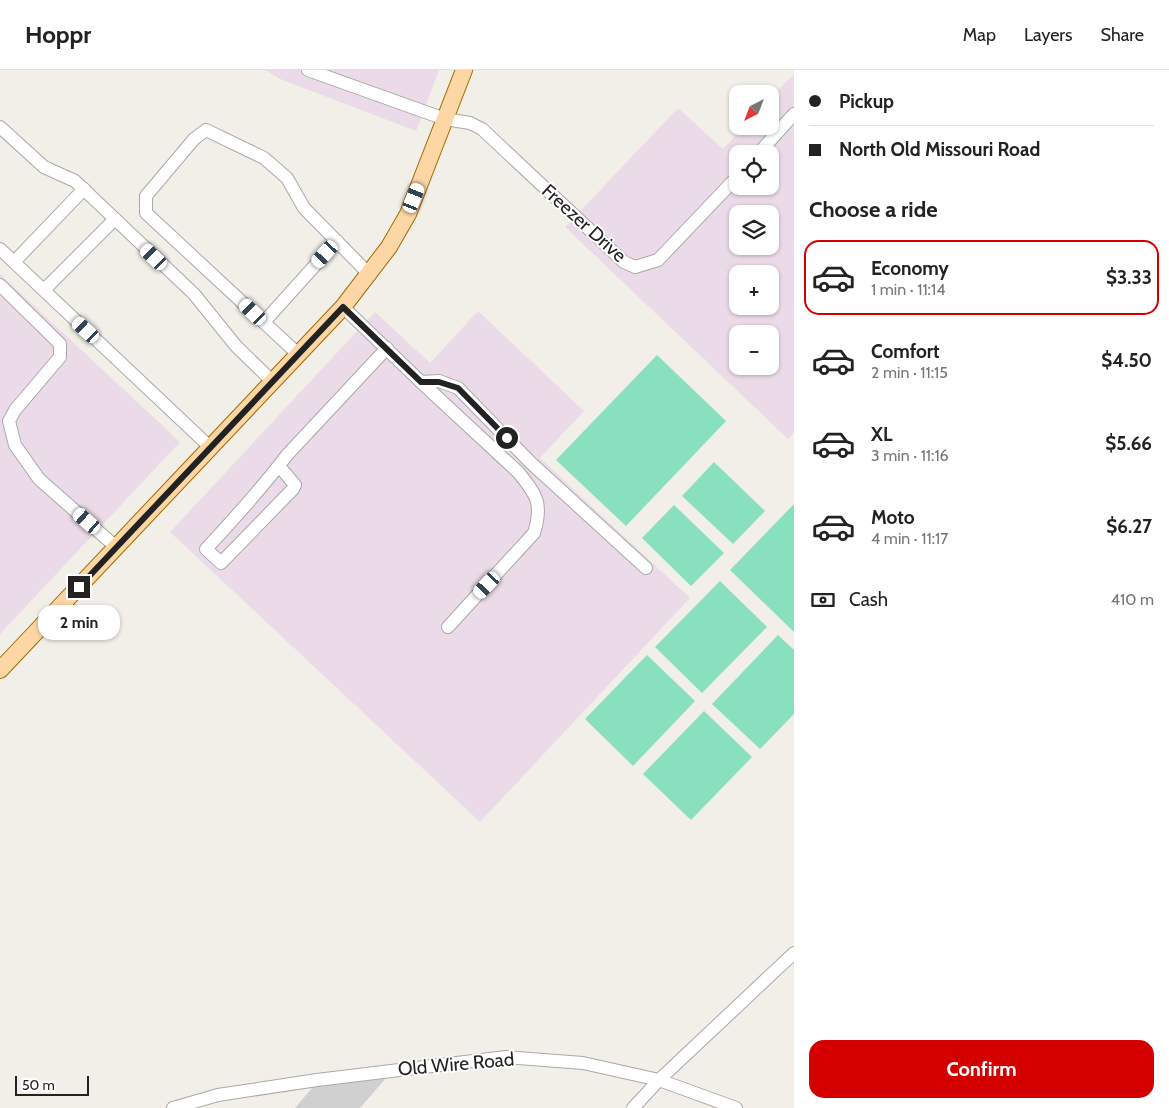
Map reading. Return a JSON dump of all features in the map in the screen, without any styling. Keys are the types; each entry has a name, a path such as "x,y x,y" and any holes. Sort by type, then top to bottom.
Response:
{"main road":[{"path":"2,666 299,355 370,275 408,214 464,70"}],"street":[{"path":"308,70 445,119"},
{"path":"766,145 794,114"},
{"name":"Freezer Drive","path":"445,119 470,123 482,129 624,262 635,267 645,266 664,255 729,186"},
{"path":"0,127 44,167 76,181 194,294 236,346 273,382"},
{"path":"299,355 146,212 146,196 194,139 206,130 264,158 287,178 304,208 370,275"},
{"path":"14,262 84,189"},
{"path":"44,290 115,219"},
{"path":"264,322 337,241"},
{"path":"0,249 211,448"},
{"path":"0,285 60,344 60,357 15,410 9,421 15,445 39,479 116,547"},
{"path":"343,307 518,472 530,486 537,500 540,515 534,533 448,626"},
{"path":"279,466 291,478 295,485 293,489 222,563 206,550 263,487 279,466 387,348"},
{"path":"421,382 439,382 458,388 532,463 646,568"},
{"path":"633,1108 659,1080 794,953"},
{"name":"Old Wire Road","path":"173,1108 218,1095 317,1080 506,1057 583,1063 659,1080 736,1108"}],"shaded area":[{"path":"265,70 439,70 416,131 280,79"},
{"path":"794,74 794,433 788,439 565,227 678,108 723,149 736,135 779,135 779,90"},
{"path":"0,274 180,442 0,634"},
{"path":"478,311 584,411 540,458 690,598 480,822 170,532 375,312 430,363"},
{"path":"392,1071 360,1108 295,1108 318,1081"}],"green space":[{"path":"657,355 726,421 626,526 556,460"},
{"path":"714,462 765,511 733,544 682,496"},
{"path":"794,504 794,632 730,570"},
{"path":"674,505 724,553 691,586 642,538"},
{"path":"720,581 767,627 702,693 655,647"},
{"path":"778,635 794,650 794,714 760,749 712,704"},
{"path":"647,655 695,701 633,766 585,719"},
{"path":"704,711 752,757 691,820 643,774"}],"route":[{"path":"79,587 343,307 421,382 439,382 458,388 507,438"}]}
